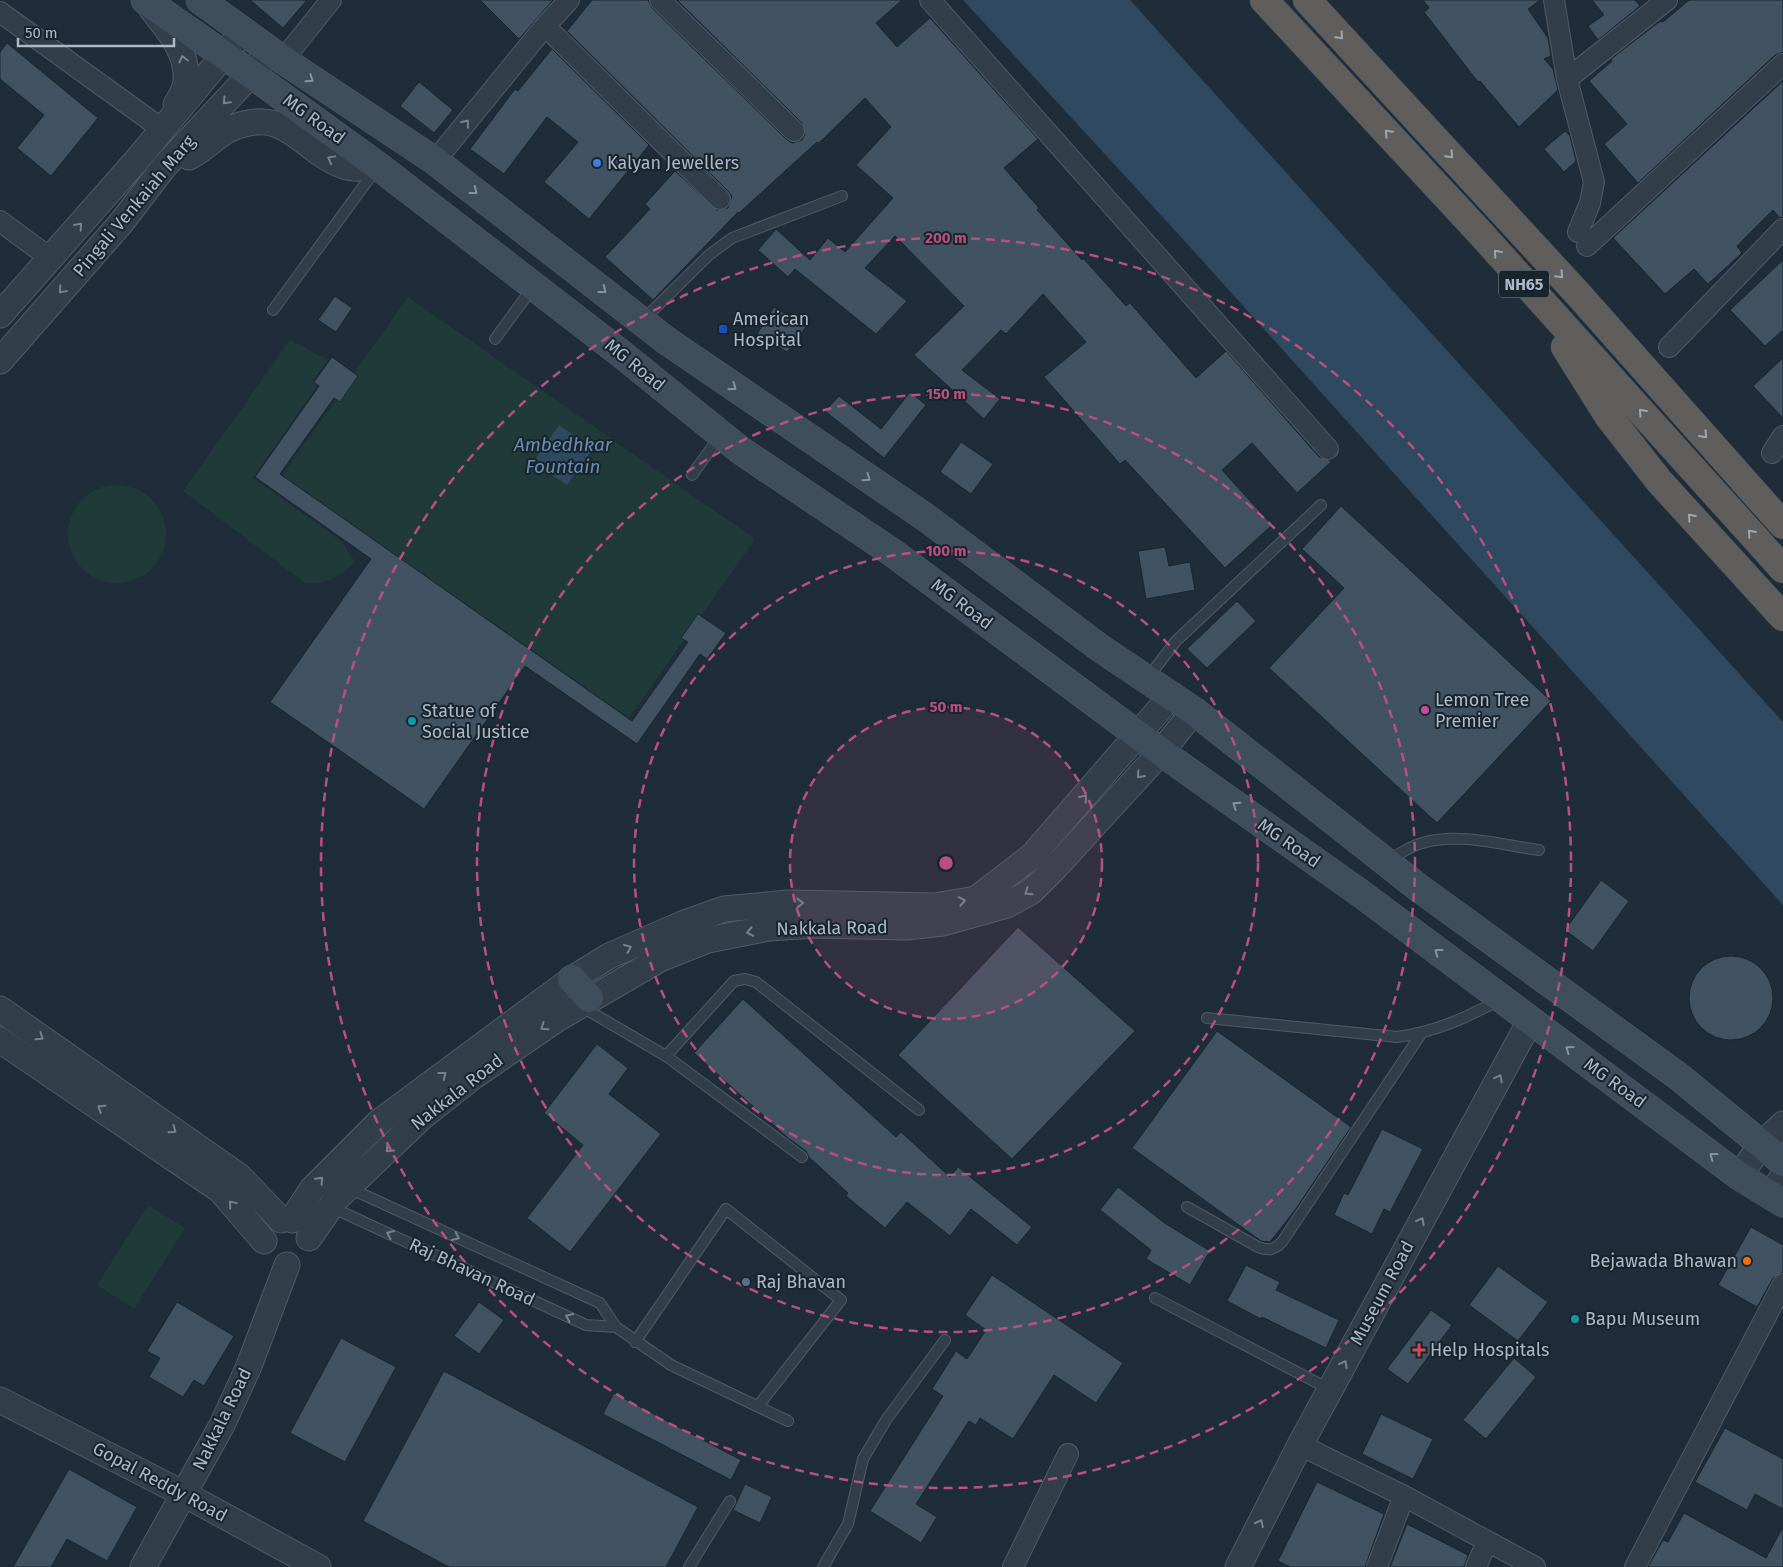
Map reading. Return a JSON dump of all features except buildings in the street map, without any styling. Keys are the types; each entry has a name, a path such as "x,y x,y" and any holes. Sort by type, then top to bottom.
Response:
{"highway":[{"name":"NH65","path":"1264,0 1475,227 1783,569"},
{"name":"NH65","path":"1307,0 1578,294 1783,525"},
{"path":"1524,283 1609,417 1659,481 1783,617"}],"main road":[{"name":"MG Road","path":"200,0 276,56 435,161 642,321 786,424 925,517 1100,648 1194,710 1385,862 1678,1076 1783,1162"},
{"name":"MG Road","path":"146,1 378,166 534,286 740,450 893,553 1138,736 1360,893 1739,1176 1779,1192"}],"street":[{"path":"276,56 331,0"},
{"path":"435,161 545,26 569,0"},
{"path":"660,0 794,131"},
{"path":"930,0 1328,449"},
{"path":"1554,0 1568,79 1594,182 1582,239 1782,67"},
{"path":"1568,79 1667,0"},
{"path":"0,12 165,125 186,81 184,60 179,47 146,1"},
{"path":"545,26 720,198"},
{"name":"Pingali Venkaiah Marg","path":"0,315 243,32"},
{"name":"Pingali Venkaiah Marg","path":"0,361 121,222 164,167 251,74 276,56"},
{"path":"164,167 193,155 209,141 230,128 272,121 291,130 311,147 348,168 378,166"},
{"path":"0,221 50,258"},
{"path":"1669,347 1783,229"},
{"path":"1772,453 1783,436"},
{"name":"Nakkala Road","path":"294,1226 330,1206 421,1118 580,994 609,956 682,924 724,909 788,903 935,906 976,899 1032,856 1172,695"},
{"name":"Nakkala Road","path":"294,1226 312,1189 379,1122 580,994 708,940 768,928 797,926 906,927 942,923 1007,905 1032,891 1161,752 1194,710"},
{"path":"0,1009 239,1176 294,1226 309,1244 304,1256 293,1264 287,1265 280,1264 268,1256 264,1241 220,1190 0,1040"},
{"name":"Museum Road","path":"1238,1567 1300,1445 1530,1021"},
{"path":"1739,1176 1762,1144 1783,1124"},
{"path":"264,1241 268,1228 294,1226"},
{"name":"Nakkala Road","path":"142,1567 222,1425 249,1366 287,1265"},
{"path":"1635,1567 1783,1284"},
{"name":"Gopal Reddy Road","path":"0,1400 184,1494 318,1567"},
{"path":"1300,1445 1404,1496 1535,1567"},
{"path":"1013,1567 1068,1454"},
{"path":"1377,1567 1404,1496"},
{"path":"1476,1567 1487,1542"}],"lane":[{"path":"273,310 378,166"},
{"path":"642,321 709,255 732,238 842,196"},
{"path":"495,338 534,286"},
{"path":"692,476 721,434"},
{"path":"1148,679 1176,641 1322,505"},
{"path":"1385,862 1421,843 1460,838 1539,850"},
{"path":"666,1056 734,981 746,978 756,982 919,1110"},
{"path":"580,994 802,1156"},
{"path":"1207,1018 1351,1034 1397,1037 1421,1034 1450,1025 1500,999"},
{"path":"1187,1207 1258,1247 1268,1251 1276,1248 1288,1234 1421,1034"},
{"name":"Raj Bhavan Road","path":"348,1188 600,1304 616,1327 635,1342 672,1365 788,1421"},
{"name":"Raj Bhavan Road","path":"330,1206 586,1325 616,1327"},
{"path":"635,1342 726,1209 841,1300 758,1406"},
{"path":"1155,1298 1330,1389"},
{"path":"824,1567 848,1524 863,1459 886,1420 945,1340"},
{"path":"688,1567 730,1501"}],"green space":[{"path":"408,297 755,539 629,718 282,476"},
{"path":"290,340 328,360 313,381 317,386 253,478 341,541 355,562 339,575 319,583 305,583 183,491"},
{"path":"117,485 136,489 152,499 162,515 166,534 162,553 152,569 136,579 117,583 98,579 82,569 72,553 68,534 72,515 82,499 98,489"},
{"path":"148,1205 185,1228 134,1309 97,1285"}],"water":[{"path":"963,0 1130,0 1783,722 1783,905 1181,237"},
{"name":"Ambedhkar Fountain","path":"559,425 593,449 567,485 533,462"}],"place":[{"name":"Kalyan Jewellers","path":"597,163"},
{"name":"American Hospital","path":"723,329"},
{"name":"Lemon Tree Premier","path":"1425,710"},
{"name":"Statue of Social Justice","path":"412,721"},
{"name":"Bejawada Bhawan","path":"1747,1261"},
{"name":"Raj Bhavan","path":"746,1282"},
{"name":"Bapu Museum","path":"1575,1319"},
{"name":"Help Hospitals","path":"1419,1350"}]}
